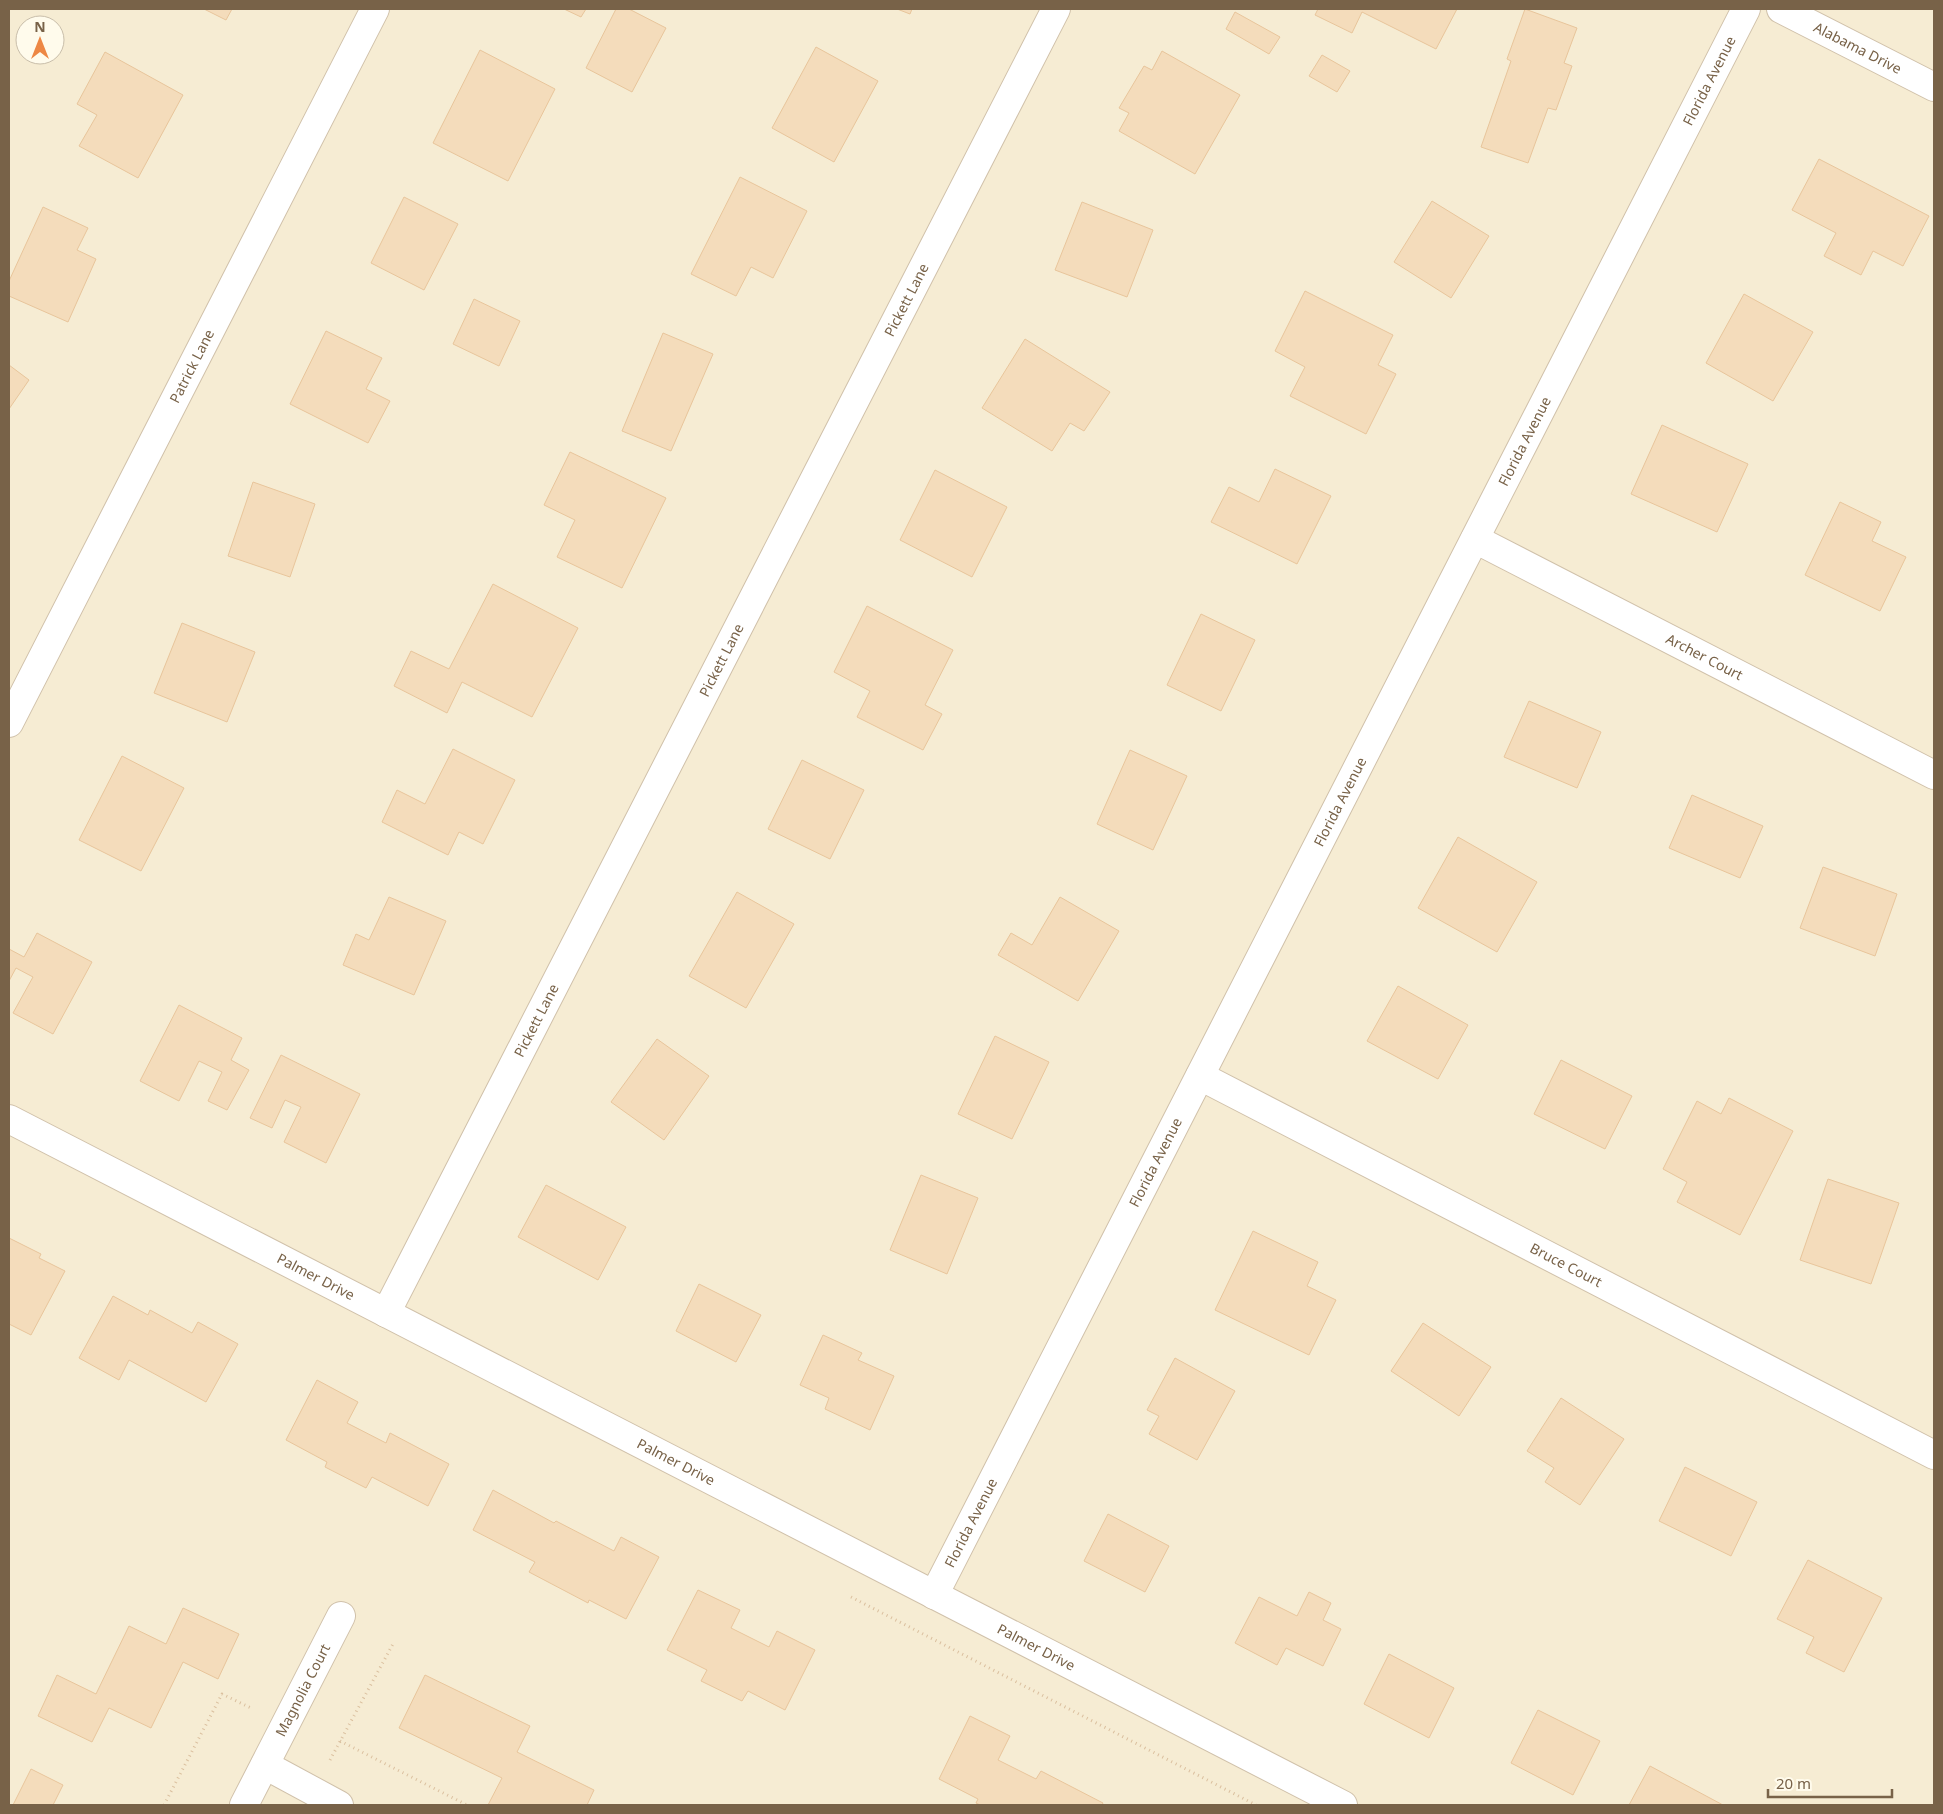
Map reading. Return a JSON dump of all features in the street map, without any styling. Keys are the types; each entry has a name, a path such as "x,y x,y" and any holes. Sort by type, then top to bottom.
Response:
{"street":[{"name":"Patrick Lane","path":"9,723 375,9"},
{"name":"Pickett Lane","path":"386,1313 1056,9"},
{"name":"Florida Avenue","path":"934,1594 1746,9"},
{"name":"Alabama Drive","path":"1780,9 1934,87"},
{"name":"Archer Court","path":"1475,539 1934,775"},
{"name":"Bruce Court","path":"1200,1076 1934,1454"},
{"name":"Palmer Drive","path":"9,1119 1343,1805"},
{"name":"Magnolia Court","path":"244,1805 341,1616"},
{"path":"264,1765 339,1805"}],"path":[{"path":"851,1597 1256,1805"},
{"path":"328,1763 394,1642"},
{"path":"164,1805 222,1694 253,1709 257,1701"},
{"path":"340,1741 467,1805"}],"shaded area":[{"path":"9,9 1934,9 1934,1805 9,1805"}],"building":[{"path":"204,9 232,9 226,20"},
{"path":"564,9 586,9 581,17"},
{"path":"616,9 629,9 666,28 632,92 586,68"},
{"path":"897,9 912,9 910,14"},
{"path":"1318,9 1457,9 1436,49 1362,12 1352,33 1315,15"},
{"path":"1525,9 1577,28 1564,63 1572,66 1556,110 1548,108 1528,163 1481,147 1511,61 1507,59"},
{"path":"1235,12 1280,37 1269,54 1226,29"},
{"path":"816,47 878,81 834,162 772,128"},
{"path":"480,50 555,89 508,181 433,143"},
{"path":"1162,51 1240,95 1195,174 1119,131 1129,113 1119,108 1144,66 1152,70"},
{"path":"105,52 183,95 138,178 79,146 97,115 77,104"},
{"path":"1322,55 1350,71 1337,92 1309,76"},
{"path":"1819,159 1929,216 1903,266 1873,251 1861,275 1824,256 1836,233 1792,210"},
{"path":"740,177 807,211 773,278 751,267 736,296 691,274"},
{"path":"404,197 458,224 424,290 371,263"},
{"path":"1432,201 1489,236 1451,298 1394,262"},
{"path":"1082,202 1153,230 1127,297 1055,270"},
{"path":"43,207 88,228 77,250 96,259 68,322 9,296 9,281"},
{"path":"1305,291 1393,335 1378,365 1396,374 1366,434 1290,396 1305,367 1275,351"},
{"path":"1744,294 1813,332 1773,401 1706,363"},
{"path":"474,299 520,321 499,366 453,344"},
{"path":"326,331 382,358 366,389 390,401 368,443 290,404"},
{"path":"663,333 713,354 671,451 622,431"},
{"path":"1025,339 1110,392 1084,431 1070,423 1052,451 982,408"},
{"path":"9,365 29,380 9,409"},
{"path":"1662,425 1748,464 1717,532 1631,494"},
{"path":"570,452 666,498 622,588 557,557 575,520 544,505"},
{"path":"1275,469 1331,496 1297,564 1211,522 1229,487 1259,502"},
{"path":"935,470 1007,507 972,577 900,540"},
{"path":"253,482 315,504 290,577 228,556"},
{"path":"1840,502 1881,522 1872,541 1906,557 1880,611 1805,575"},
{"path":"493,584 578,628 532,717 462,682 447,713 394,686 411,651 449,669"},
{"path":"867,606 953,650 925,705 942,714 923,750 857,717 870,691 834,672"},
{"path":"1201,614 1255,640 1221,711 1167,685"},
{"path":"182,623 255,652 227,722 154,693"},
{"path":"1529,701 1601,732 1577,788 1504,757"},
{"path":"453,749 515,780 483,844 459,832 448,855 382,822 397,790 425,804"},
{"path":"1130,750 1187,776 1153,850 1097,824"},
{"path":"122,756 184,788 141,871 79,840"},
{"path":"802,760 864,790 830,859 768,829"},
{"path":"1692,795 1763,826 1740,878 1669,848"},
{"path":"1458,837 1537,882 1497,952 1418,908"},
{"path":"1823,867 1897,894 1875,956 1800,928"},
{"path":"737,892 794,924 746,1008 689,976"},
{"path":"389,897 446,921 414,995 343,965 356,934 369,940"},
{"path":"1060,897 1119,931 1078,1001 998,955 1011,933 1032,945"},
{"path":"37,933 92,962 53,1034 13,1013 33,977 16,968 9,981 9,949 24,957"},
{"path":"1398,986 1468,1025 1438,1079 1367,1041"},
{"path":"179,1005 242,1038 231,1060 249,1070 227,1110 208,1101 222,1072 199,1061 179,1101 140,1081"},
{"path":"995,1036 1049,1062 1012,1139 958,1114"},
{"path":"657,1039 709,1076 664,1140 611,1102"},
{"path":"281,1055 360,1094 326,1163 284,1142 301,1107 285,1100 272,1128 250,1118"},
{"path":"1561,1060 1632,1096 1605,1149 1534,1114"},
{"path":"1729,1098 1793,1131 1740,1235 1677,1202 1687,1182 1663,1169 1697,1101 1721,1114"},
{"path":"921,1175 978,1198 947,1274 890,1250"},
{"path":"1828,1179 1899,1203 1871,1284 1800,1260"},
{"path":"546,1185 626,1227 598,1280 518,1237"},
{"path":"1253,1231 1318,1262 1307,1286 1336,1300 1309,1355 1215,1310"},
{"path":"9,1238 41,1254 39,1258 65,1271 31,1335 9,1324"},
{"path":"699,1284 761,1315 736,1362 676,1331"},
{"path":"113,1296 148,1315 150,1310 192,1333 198,1322 238,1344 206,1402 129,1360 119,1380 79,1358"},
{"path":"1423,1323 1491,1367 1459,1416 1391,1371"},
{"path":"823,1335 862,1353 858,1360 894,1376 870,1430 825,1409 829,1398 800,1385"},
{"path":"1175,1358 1235,1391 1197,1460 1149,1434 1159,1416 1147,1410"},
{"path":"317,1380 358,1402 347,1423 386,1443 390,1433 449,1464 428,1506 372,1477 366,1488 325,1467 327,1462 286,1440"},
{"path":"1561,1398 1624,1439 1580,1505 1545,1482 1554,1468 1527,1451"},
{"path":"1685,1467 1757,1502 1731,1556 1659,1521"},
{"path":"493,1490 554,1523 556,1521 614,1551 621,1537 659,1557 626,1619 589,1600 588,1603 529,1572 535,1562 473,1530"},
{"path":"1108,1514 1169,1546 1145,1592 1084,1561"},
{"path":"1808,1560 1882,1598 1844,1672 1806,1653 1814,1637 1777,1619"},
{"path":"698,1590 740,1610 731,1628 769,1647 777,1631 815,1650 785,1710 748,1691 742,1701 701,1681 707,1670 667,1650"},
{"path":"1309,1592 1331,1603 1323,1620 1341,1629 1323,1666 1286,1648 1277,1665 1235,1643 1259,1597 1297,1616"},
{"path":"183,1608 239,1634 218,1679 183,1662 151,1728 109,1708 92,1742 38,1716 57,1675 96,1694 129,1626 166,1644"},
{"path":"1389,1654 1454,1688 1429,1738 1364,1704"},
{"path":"425,1675 530,1726 517,1752 594,1790 587,1805 488,1805 502,1778 399,1728"},
{"path":"1538,1710 1600,1741 1573,1795 1511,1763"},
{"path":"970,1716 1010,1736 998,1760 1036,1779 1041,1771 1103,1803 1102,1805 980,1805 976,1803 978,1799 939,1779"},
{"path":"1650,1766 1723,1805 1629,1805"},
{"path":"31,1769 63,1785 53,1805 13,1805"}]}
